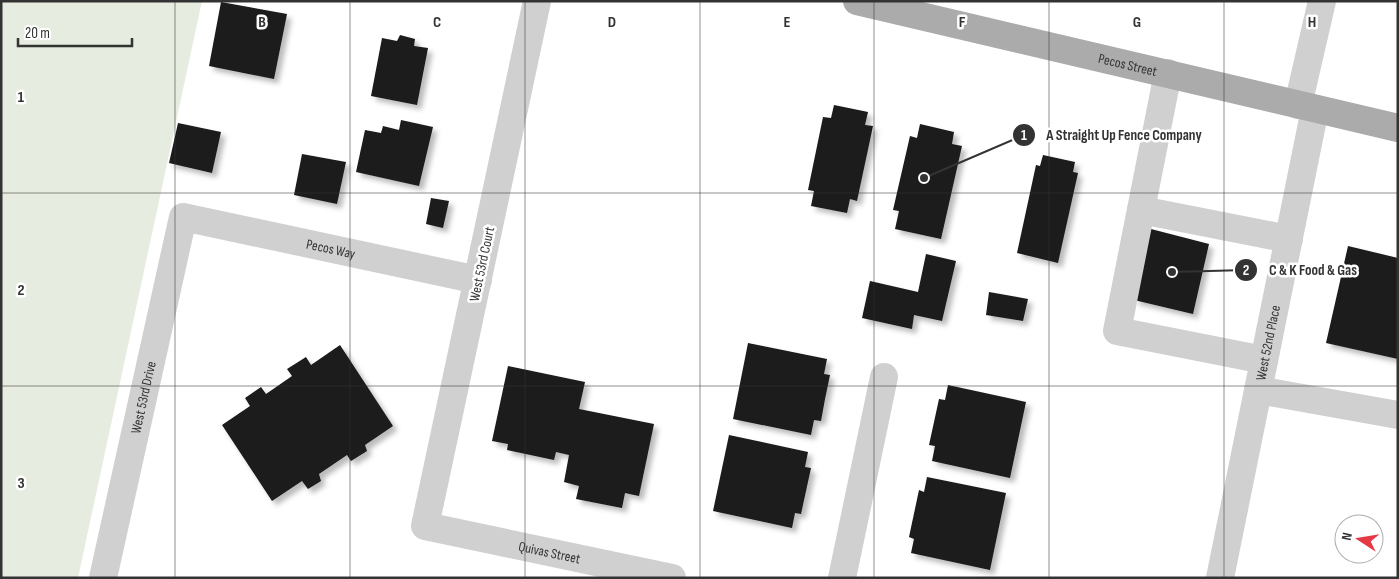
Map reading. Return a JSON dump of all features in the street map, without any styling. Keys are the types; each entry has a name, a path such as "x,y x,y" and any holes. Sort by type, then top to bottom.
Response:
{"main road":[{"name":"Pecos Street","path":"857,1 1398,128"}],"street":[{"name":"West 53rd Court","path":"425,526 537,1"},
{"name":"West 52nd Place","path":"1220,578 1289,239 1322,1"},
{"path":"1168,74 1117,331 1264,360"},
{"path":"1141,210 1289,239"},
{"name":"Pecos Way","path":"183,218 478,280"},
{"name":"West 53rd Drive","path":"103,578 183,218"},
{"path":"842,578 884,378"},
{"path":"1258,390 1398,415"},
{"name":"Quivas Street","path":"425,526 559,566 672,578"}],"shaded area":[{"path":"1,1 202,1 78,578 1,578"}],"building":[{"path":"221,2 287,14 274,79 209,66"},
{"path":"400,35 415,39 414,46 428,48 417,105 371,96 382,38 397,41"},
{"path":"834,105 868,112 865,125 873,126 857,201 850,199 847,213 811,206 814,191 808,190 823,117 831,118"},
{"path":"401,120 433,127 419,186 356,172 365,130 381,133 383,126 399,130"},
{"path":"178,123 221,132 212,173 169,163"},
{"path":"920,124 954,132 952,144 962,146 941,239 895,229 899,211 893,210 910,136 917,138"},
{"path":"302,154 346,162 337,204 294,195"},
{"path":"1043,155 1075,162 1073,172 1078,173 1058,263 1017,253 1036,165 1040,166"},
{"path":"431,198 449,201 443,228 426,224"},
{"path":"1151,229 1209,244 1193,314 1134,300"},
{"path":"1348,246 1398,258 1398,359 1326,343"},
{"path":"926,254 956,261 942,321 914,315 912,329 862,318 870,281 918,292"},
{"path":"989,292 1028,299 1023,321 986,315"},
{"path":"748,343 827,359 824,374 830,375 821,421 814,420 811,435 733,419"},
{"path":"340,345 393,426 365,445 367,451 351,461 347,455 319,474 321,481 308,489 302,481 272,501 222,425 250,406 245,398 261,387 266,394 292,376 287,369 306,357 311,365"},
{"path":"508,366 585,382 579,409 654,424 639,496 625,493 622,508 576,499 579,486 564,482 569,455 556,452 554,460 507,450 508,444 492,441"},
{"path":"948,385 1026,402 1010,478 932,461 935,446 929,445 939,399 945,400"},
{"path":"729,435 808,452 805,467 811,468 801,514 795,513 792,528 713,511"},
{"path":"927,477 1006,493 990,570 911,553 914,539 909,537 919,490 924,492"}],"place":[{"name":"A Straight Up Fence Company","path":"924,178"},
{"name":"C & K Food & Gas","path":"1172,272"}]}
